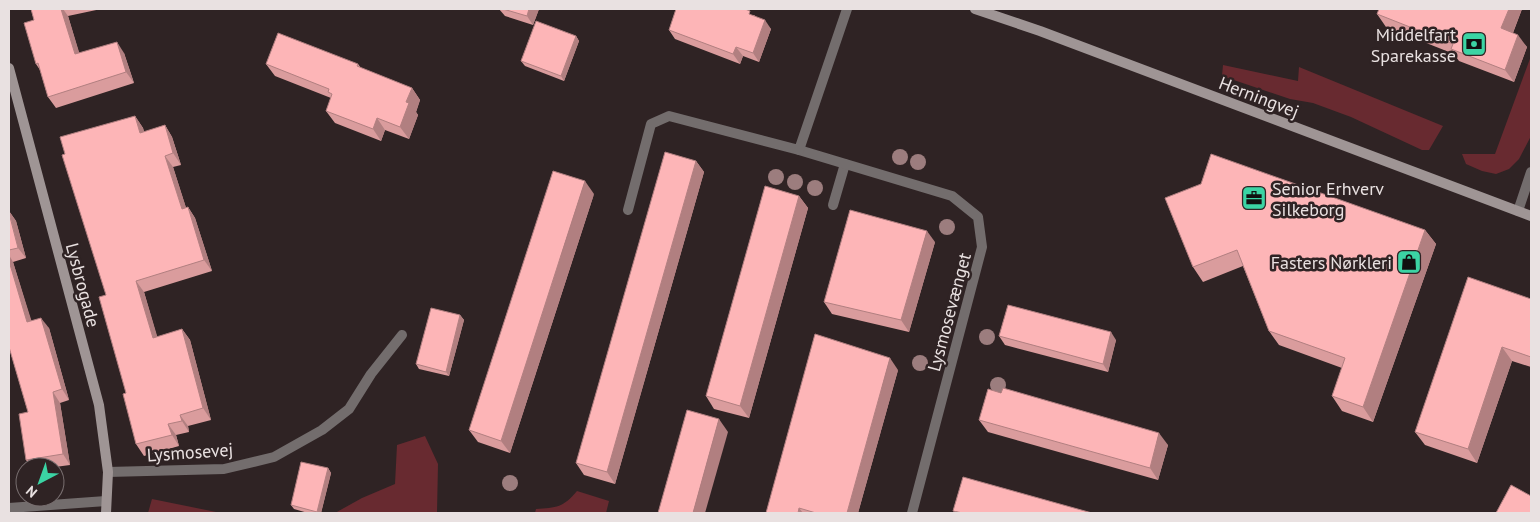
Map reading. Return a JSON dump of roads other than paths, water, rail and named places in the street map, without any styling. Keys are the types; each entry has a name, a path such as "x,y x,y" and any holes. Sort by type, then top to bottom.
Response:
{"street":[{"path":"799,150 846,9"},
{"name":"Herningvej","path":"975,9 1040,31 1531,216"},
{"name":"Lysbrogade","path":"9,68 98,405 108,472 106,513"},
{"name":"Lysmosevænget","path":"628,210 651,124 669,116 799,150 952,196 978,217 982,247 912,513"},
{"path":"834,205 845,164"},
{"path":"1518,211 1531,172"},
{"name":"Lysmosevej","path":"108,472 224,470 274,457 322,430 349,409 371,374 402,335"},
{"path":"9,508 106,501"}],"place":[{"name":"Middelfart Sparekasse","path":"1474,44"},
{"name":"Senior Erhverv Silkeborg","path":"1254,198"},
{"name":"Fasters Nørkleri","path":"1409,262"}]}
